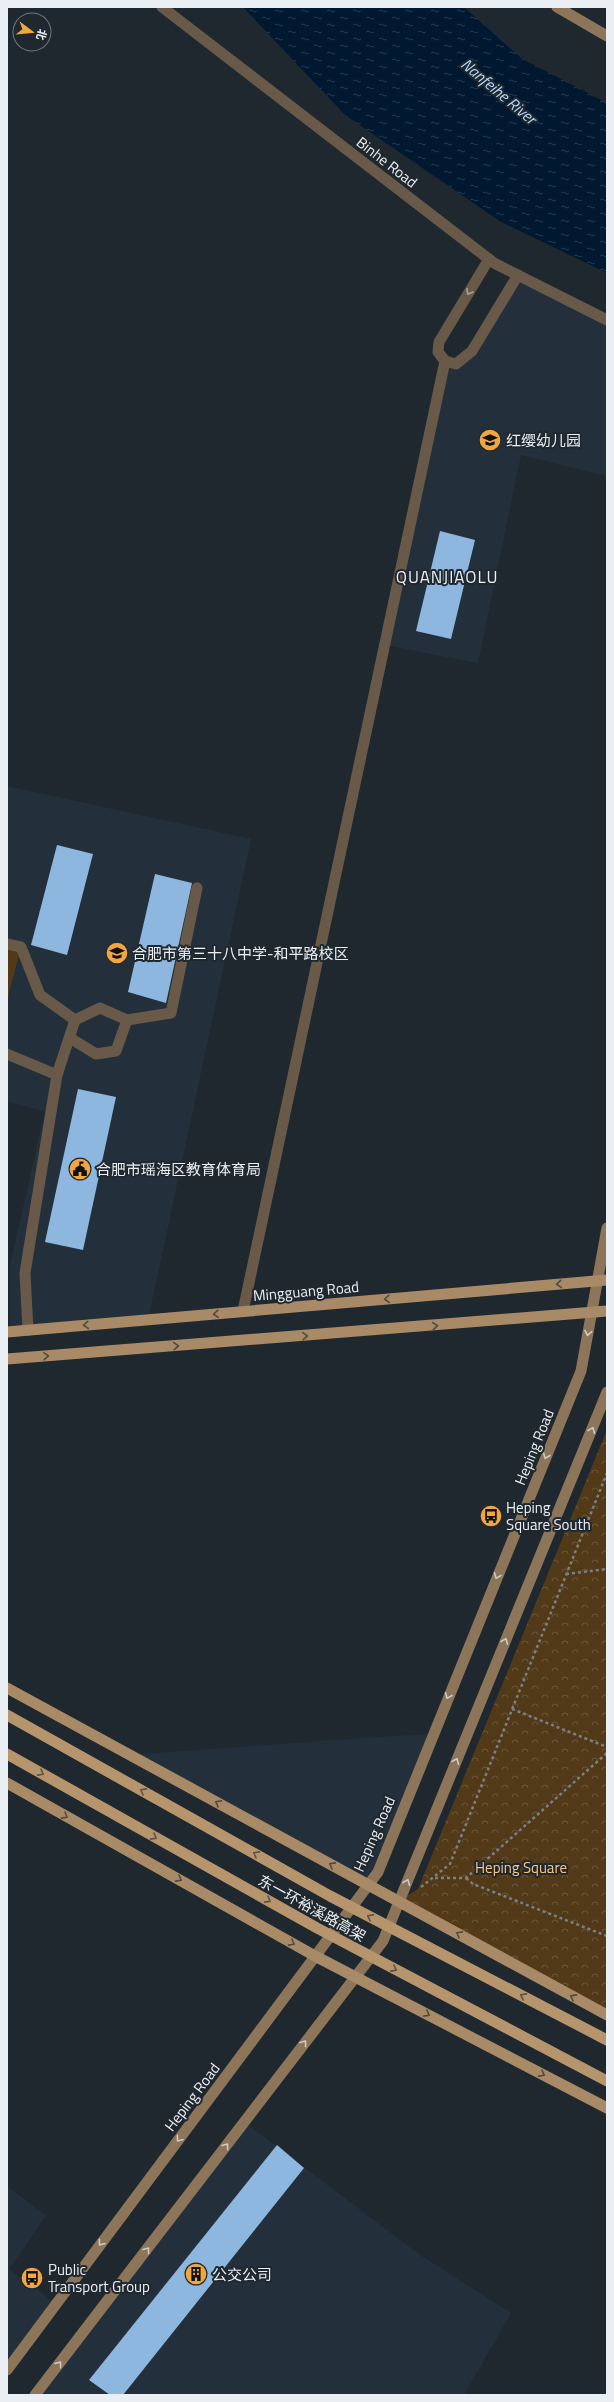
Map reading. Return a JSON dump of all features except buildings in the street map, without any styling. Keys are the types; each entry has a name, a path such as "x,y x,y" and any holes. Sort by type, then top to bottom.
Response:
{"highway":[{"name":"东一环裕溪路高架","path":"7,1715 330,1896 607,2040"},
{"name":"东一环裕溪路高架","path":"7,1754 317,1928 607,2081"}],"main road":[{"path":"557,7 607,36"},
{"name":"Heping Road","path":"7,2370 378,1872 581,1371 592,1313 602,1281 607,1228"},
{"name":"Mingguang Road","path":"7,1332 602,1281"},
{"path":"7,1359 607,1311"},
{"path":"35,2395 383,1940 607,1392"},
{"path":"7,1688 607,2015"},
{"path":"7,1783 315,1956 607,2108"}],"street":[{"name":"Binhe Road","path":"162,7 489,259 607,320"},
{"path":"489,259 439,342 438,352 445,361 456,364 472,351 518,275"},
{"path":"243,1311 445,361"},
{"path":"28,1330 25,1273 57,1075 75,1020 100,1008 127,1020 171,1013 197,888"},
{"path":"7,944 21,947 40,995 75,1020"},
{"path":"70,1038 96,1054 116,1051 127,1020"},
{"path":"7,1054 57,1075"}],"path":[{"path":"399,1902 434,1878 450,1864 607,1473"},
{"path":"566,1574 607,1569"},
{"path":"512,1709 607,1747"},
{"path":"434,1878 466,1878 607,1753"},
{"path":"466,1878 472,1884 607,1936"}],"shaded area":[{"path":"518,275 607,320 607,476 521,455 478,663 385,645 445,361 456,364"},
{"name":"合肥市第三十八中学-和平路校区","path":"7,786 251,839 148,1320 10,1331 10,1265 45,1111 7,1102"},
{"path":"432,1734 368,1885 130,1755 362,1738"},
{"name":"公交公司","path":"244,2122 420,2255 511,2313 464,2395 35,2395"},
{"path":"7,2186 46,2216 9,2269 56,2304 7,2370"}],"green space":[{"path":"7,945 21,947 7,1001"},
{"name":"Heping Square","path":"607,1430 607,2015 399,1901 418,1889"}],"water":[{"name":"Nanfeihe River","path":"243,7 464,7 521,58 607,103 607,273 501,222 345,115"}],"place":[{"name":"红缨幼儿园","path":"490,440"},
{"name":"合肥市第三十八中学-和平路校区","path":"117,953"},
{"name":"合肥市瑶海区教育体育局","path":"80,1169"},
{"name":"Heping Square South","path":"491,1516"},
{"name":"公交公司","path":"196,2274"},
{"name":"Public Transport Group","path":"32,2278"}],"district":[{"name":"QUANJIAOLU","path":"447,577"}]}
